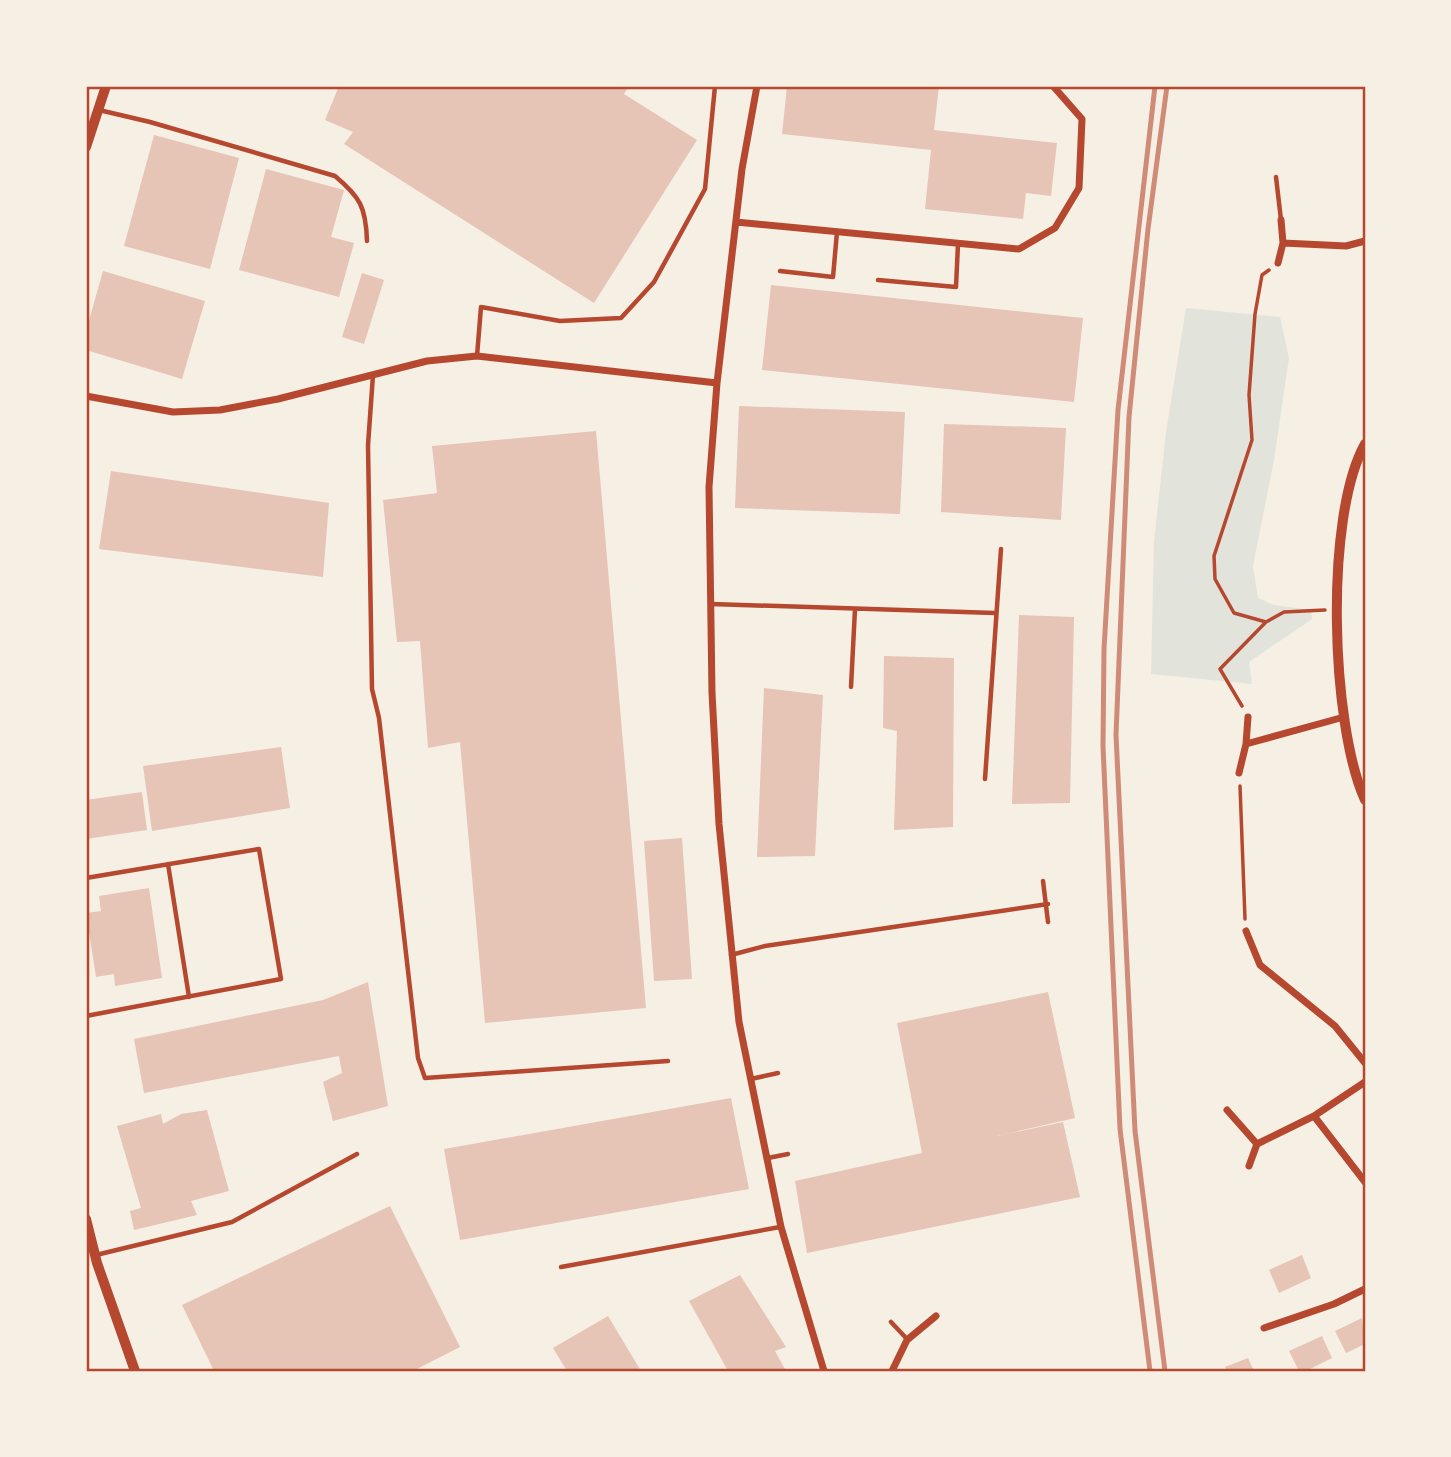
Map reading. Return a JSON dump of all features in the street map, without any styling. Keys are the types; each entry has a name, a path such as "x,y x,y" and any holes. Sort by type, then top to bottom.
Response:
{"street":[{"path":"86,147 106,86"},
{"path":"757,86 736,222 717,383 709,487 719,824 731,954 751,1079 781,1227 824,1371"},
{"path":"736,222 1019,249 1055,228 1079,188 1082,118 1053,86"},
{"path":"1278,263 1283,243 1281,220"},
{"path":"1283,243 1346,246 1365,241"},
{"path":"86,396 173,412 220,410 278,399 427,361 477,356 717,383"},
{"path":"1365,444 1343,511 1336,573 1344,717 1359,785 1365,800"},
{"path":"1239,774 1246,744 1248,717"},
{"path":"1246,744 1344,717"},
{"path":"1246,931 1260,965 1335,1026 1365,1063"},
{"path":"1248,1166 1257,1144 1314,1116 1365,1082"},
{"path":"1227,1110 1257,1144"},
{"path":"1314,1116 1365,1182"},
{"path":"86,1219 95,1255 135,1371"},
{"path":"1264,1328 1365,1289"},
{"path":"892,1371 907,1340 936,1316"}],"lane":[{"path":"477,356 481,307 560,321 621,318 654,282 705,189 715,86"},
{"path":"98,110 150,122 335,176 353,191 367,213 367,241"},
{"path":"1276,177 1281,220"},
{"path":"780,271 833,277 837,232"},
{"path":"878,280 956,287 958,243"},
{"path":"373,374 368,445 372,689 379,718 418,1058 425,1078 668,1061"},
{"path":"985,779 1001,549"},
{"path":"711,604 995,613"},
{"path":"851,687 855,609"},
{"path":"86,878 260,849 281,979 86,1016"},
{"path":"168,864 189,996"},
{"path":"1043,881 1048,904 1048,922"},
{"path":"731,954 765,946 1048,904"},
{"path":"751,1079 778,1073"},
{"path":"767,1158 788,1153"},
{"path":"95,1255 232,1222 357,1154"},
{"path":"561,1266 781,1227"},
{"path":"891,1322 907,1340"}],"path":[{"path":"1266,622 1234,613 1215,579 1214,556 1252,440 1249,394 1255,314 1262,275 1278,263"},
{"path":"1248,717 1220,669 1266,622 1284,612 1338,609"},
{"path":"1239,774 1246,931"}],"shaded area":[{"path":"1186,308 1280,317 1289,358 1274,460 1253,566 1258,598 1274,605 1311,610 1312,619 1249,662 1252,684 1151,674 1154,541 1166,432"}],"building":[{"path":"339,86 629,86 624,94 697,140 594,303 344,144 353,132 325,120"},
{"path":"787,86 939,86 934,130 1057,143 1051,196 1026,193 1023,219 925,209 931,150 782,134"},
{"path":"154,135 239,158 210,269 124,246"},
{"path":"266,169 344,190 331,237 354,243 339,297 239,270"},
{"path":"103,271 205,301 182,379 86,350 86,331"},
{"path":"362,273 384,280 364,344 342,337"},
{"path":"771,285 1083,318 1074,402 762,370"},
{"path":"739,406 905,412 900,514 735,508"},
{"path":"944,424 1066,428 1061,520 941,512"},
{"path":"596,431 646,1008 485,1023 460,742 428,748 420,641 397,642 383,500 437,493 432,446"},
{"path":"111,471 329,503 323,577 99,549"},
{"path":"1019,615 1074,617 1070,803 1012,804"},
{"path":"884,656 954,658 953,827 894,830 897,731 883,728"},
{"path":"764,688 823,695 815,856 757,857"},
{"path":"281,747 290,808 152,831 143,766"},
{"path":"142,792 147,830 86,839 86,800"},
{"path":"682,838 692,979 654,981 644,841"},
{"path":"149,888 162,978 115,986 114,974 96,977 86,913 101,911 99,896"},
{"path":"368,982 388,1106 333,1121 323,1082 342,1073 339,1056 144,1093 134,1039 323,1000"},
{"path":"1048,992 1075,1118 997,1136 1063,1122 1080,1197 807,1253 795,1181 922,1153 897,1023"},
{"path":"731,1098 749,1189 460,1240 444,1149"},
{"path":"207,1110 229,1191 191,1201 197,1215 134,1230 130,1211 141,1208 117,1126 161,1114 163,1124 181,1114"},
{"path":"390,1206 460,1347 413,1371 214,1371 182,1305"},
{"path":"1302,1255 1311,1278 1279,1293 1269,1270"},
{"path":"740,1275 786,1347 775,1351 786,1371 728,1371 689,1301"},
{"path":"608,1316 641,1371 567,1371 553,1348"},
{"path":"1362,1318 1365,1344 1346,1353 1335,1331"},
{"path":"1322,1336 1332,1358 1306,1371 1299,1371 1289,1351"},
{"path":"1248,1358 1254,1371 1227,1371 1225,1367"}],"railway":[{"path":"1150,1371 1120,1129 1103,746 1104,649 1118,410 1155,86"},
{"path":"1165,1371 1135,1131 1116,735 1129,417 1148,229 1167,86"}]}
